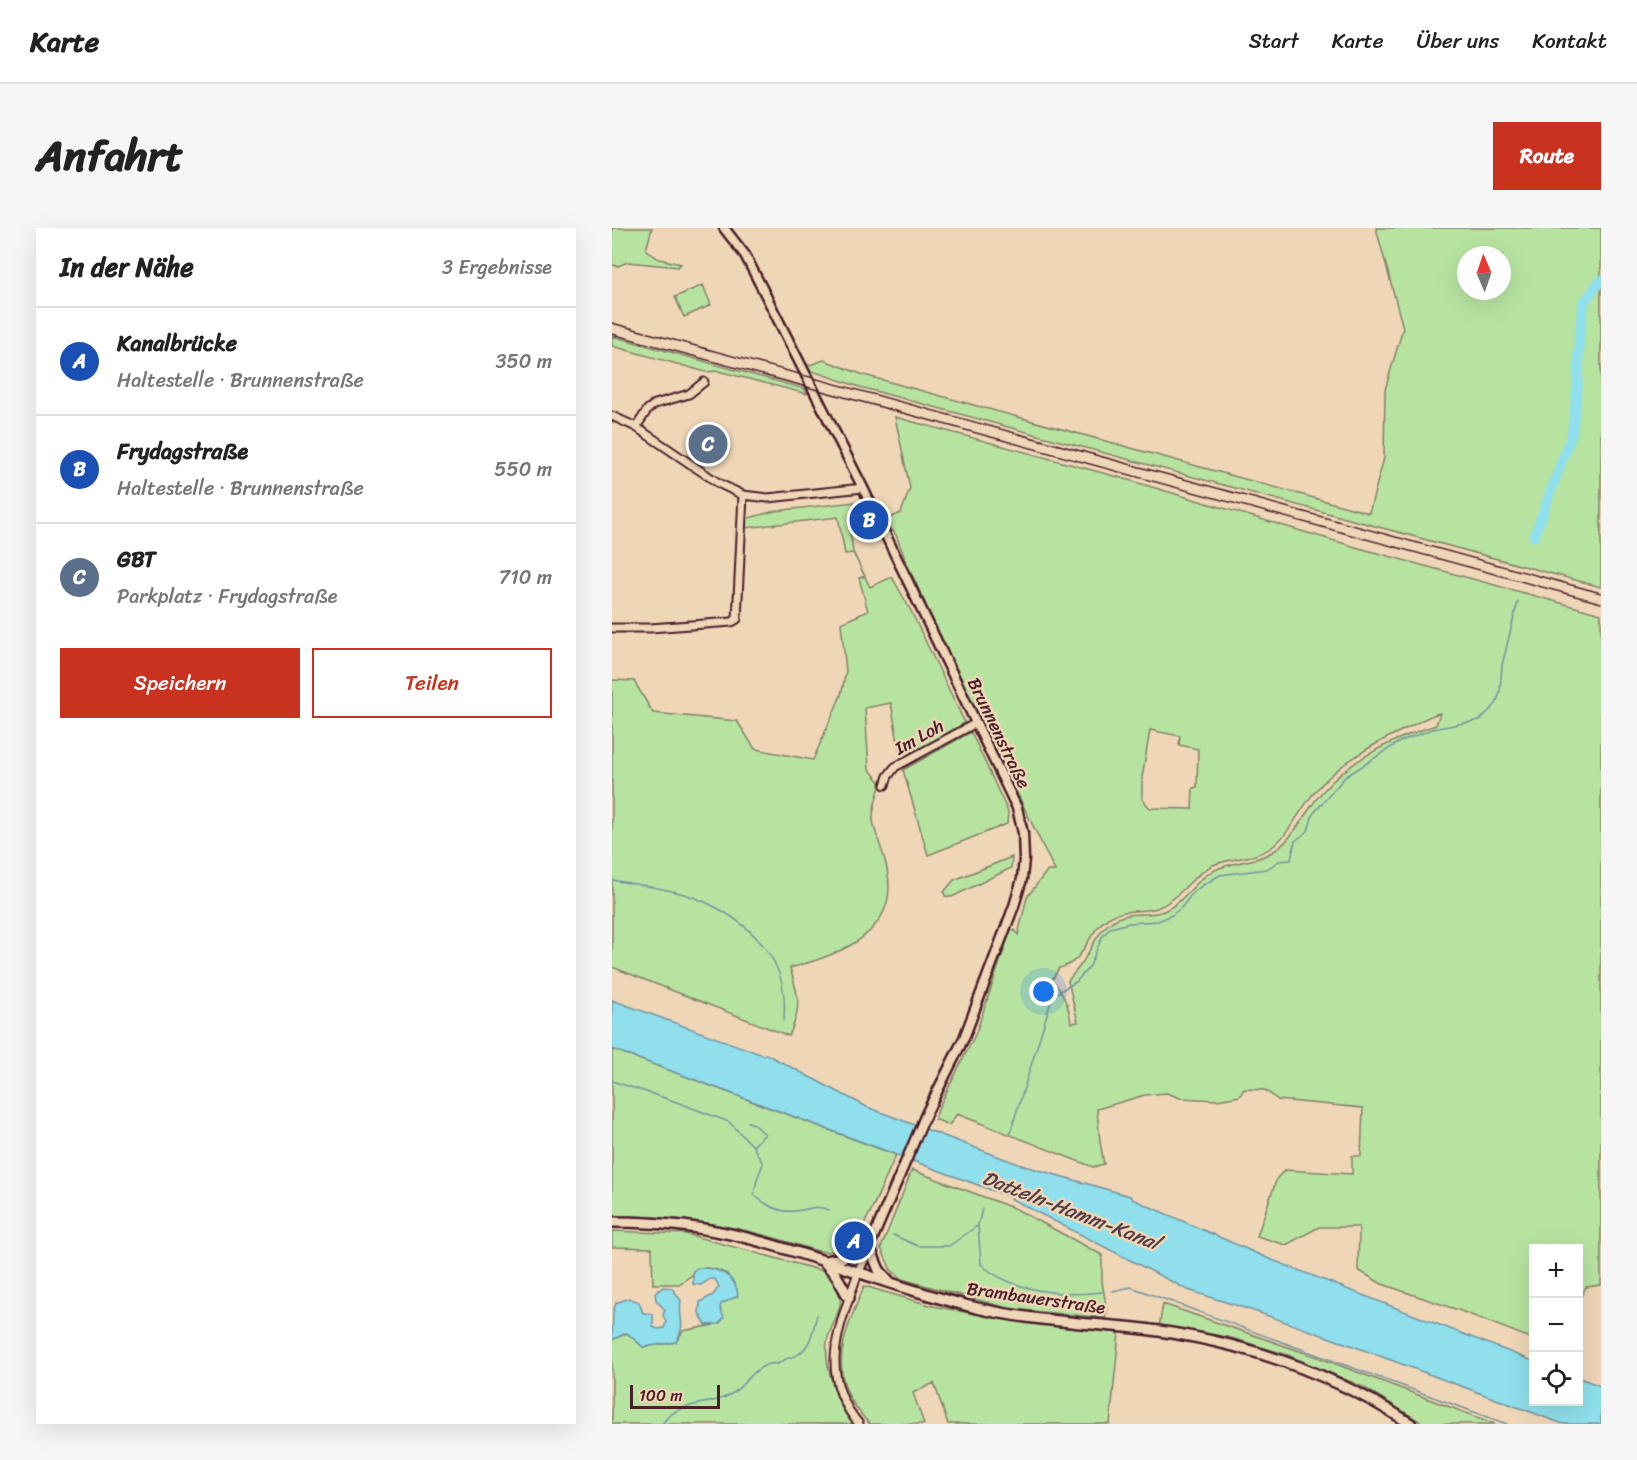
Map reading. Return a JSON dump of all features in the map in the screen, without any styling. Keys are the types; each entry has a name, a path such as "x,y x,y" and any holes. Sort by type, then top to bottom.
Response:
{"main road":[{"name":"Brambauerstraße","path":"612,1222 722,1232 823,1261 945,1301 1006,1314 1155,1331 1226,1343 1269,1355 1326,1377 1379,1404 1411,1424"},
{"path":"823,1261 842,1258 869,1246 879,1270 891,1284"},
{"path":"823,1261 836,1275 849,1299"}],"street":[{"name":"Brunnenstraße","path":"724,228 751,266 862,488 1019,814 1023,833 1023,870 1014,906 964,1038 926,1114 858,1273"},
{"path":"636,427 648,409 655,404 689,394 704,382"},
{"path":"612,416 636,427 720,484 743,495 768,498 862,488"},
{"path":"612,628 650,628 735,621 738,615 743,495"},
{"name":"Im Loh","path":"885,785 895,767 976,723"},
{"path":"858,1273 834,1352 835,1375 841,1398 859,1424"}],"green space":[{"path":"612,228 652,228 646,250 659,259 681,264 678,267 628,262 618,266 612,265"},
{"path":"1376,228 1601,228 1601,587 860,387 809,370 807,366 824,360 864,375 1369,513 1384,458 1385,390 1403,328"},
{"path":"703,285 711,305 684,317 675,297"},
{"path":"612,336 805,389 807,394 718,371 706,372 612,346"},
{"path":"895,417 1118,477 1359,548 1601,614 1601,1285 1586,1287 1583,1293 1583,1244 1529,1244 1529,1337 1382,1284 1358,1270 1359,1227 1319,1227 1286,1245 1257,1236 1277,1178 1285,1170 1352,1174 1352,1156 1361,1156 1363,1108 1278,1100 1265,1090 1244,1089 1240,1096 1217,1100 1180,1098 1167,1093 1145,1095 1097,1109 1104,1164 1093,1167 957,1114 949,1125 935,1119 976,1033 1010,932 1015,930 1018,935 1027,897 1047,871 1055,871 932,618 896,535 885,520 901,513 910,488","holes":["1440,713 1436,725 1375,750 1348,768 1323,791 1288,839 1274,851 1261,857 1217,869 1197,883 1175,905 1163,911 1128,915 1111,922 1100,933 1068,981 1078,1022 1071,1023 1065,1000 1052,980 1059,968 1076,959 1100,924 1120,913 1157,908 1172,900 1211,866 1258,854 1272,847 1285,834 1314,793 1340,767 1374,745 1425,718","1150,730 1180,736 1179,745 1198,749 1197,787 1193,788 1192,809 1150,808 1142,799 1142,778"]},
{"path":"855,502 864,517 849,523 853,552 860,566 853,553 845,554 838,517 745,528 745,519 775,511"},
{"path":"865,576 870,587 892,577 965,723 901,759 891,703 865,708 869,769 881,783 874,806 873,820 887,869 889,891 885,910 862,938 846,948 790,968 798,1002 796,1017 789,1036 612,967 612,680 634,681 653,713 737,721 755,749 813,760 841,695 846,671 841,623 868,611 859,578"},
{"path":"971,732 1008,812 1007,824 928,855 903,770"},
{"path":"1012,857 1011,868 952,897 945,896 944,892 954,880"},
{"path":"612,1049 896,1155 867,1218 853,1241 839,1250 824,1252 723,1226 679,1219 612,1216"},
{"path":"912,1170 1016,1209 1102,1255 1102,1281 1107,1312 1105,1318 1011,1309 902,1279 891,1270 881,1248"},
{"path":"612,1231 686,1234 823,1271 836,1286 840,1302 827,1341 830,1373 837,1397 853,1424 612,1424 612,1340 627,1333 643,1347 676,1342 683,1331 713,1325 721,1304 737,1290 727,1274 705,1268 693,1271 692,1275 679,1284 653,1284 652,1248 612,1247"},
{"path":"864,1286 933,1306 1007,1320 1119,1333 1110,1424 948,1424 934,1383 913,1393 924,1424 870,1424 855,1406 847,1391 842,1376 841,1361 847,1331"},
{"path":"1163,1304 1320,1358 1495,1424 1424,1424 1363,1387 1288,1355 1228,1337 1159,1327"}],"water":[{"name":"Datteln-Hamm-Kanal","path":"612,1000 763,1055 766,1054 867,1107 1021,1165 1130,1196 1132,1199 1267,1258 1529,1359 1529,1406 1583,1406 1583,1379 1601,1386 1601,1424 1563,1424 1353,1346 1188,1290 1002,1194 612,1049"},
{"path":"697,1268 724,1273 736,1288 738,1296 721,1304 720,1308 724,1318 719,1324 706,1325 699,1313 700,1302 713,1295 719,1287 715,1279 710,1279 701,1285 693,1284 693,1271"},
{"path":"663,1287 672,1288 681,1301 682,1326 676,1342 643,1347 627,1333 612,1340 613,1312 616,1303 629,1298 639,1302 643,1313 653,1314 653,1327 664,1328 665,1310 656,1300 655,1293"}],"waterway":[{"path":"1534,537 1572,433 1584,302 1601,280"},
{"path":"1010,1133 1053,995 1076,982 1090,966 1102,937 1110,928 1129,923 1158,921 1172,915 1200,887 1220,875 1267,869 1279,861 1291,860 1295,841 1308,831 1313,814 1345,777 1401,741 1433,729 1480,720 1496,704 1500,692 1502,665 1518,601"},
{"path":"612,880 664,889 693,897 740,923 754,935 775,964 784,998 784,1021"},
{"path":"612,1081 729,1122 753,1146 763,1164 754,1195 768,1205 789,1211 815,1207 829,1210"},
{"path":"748,1122 754,1124 765,1134 753,1146"},
{"path":"982,1209 978,1225 981,1264 993,1273 1006,1280 1038,1290 1071,1294 1102,1292"},
{"path":"893,1235 918,1246 949,1246 977,1226"},
{"path":"1113,1291 1131,1287 1507,1424"},
{"path":"662,1424 669,1416 686,1407 724,1398 738,1389 759,1369 778,1364 799,1354 809,1341 817,1315"}],"railway":[{"path":"612,323 1601,593"},
{"path":"612,334 1601,603"}],"place":[{"name":"GBT","path":"708,444"},
{"name":"Frydagstraße","path":"869,520"},
{"name":"Kanalbrücke","path":"854,1241"}]}
